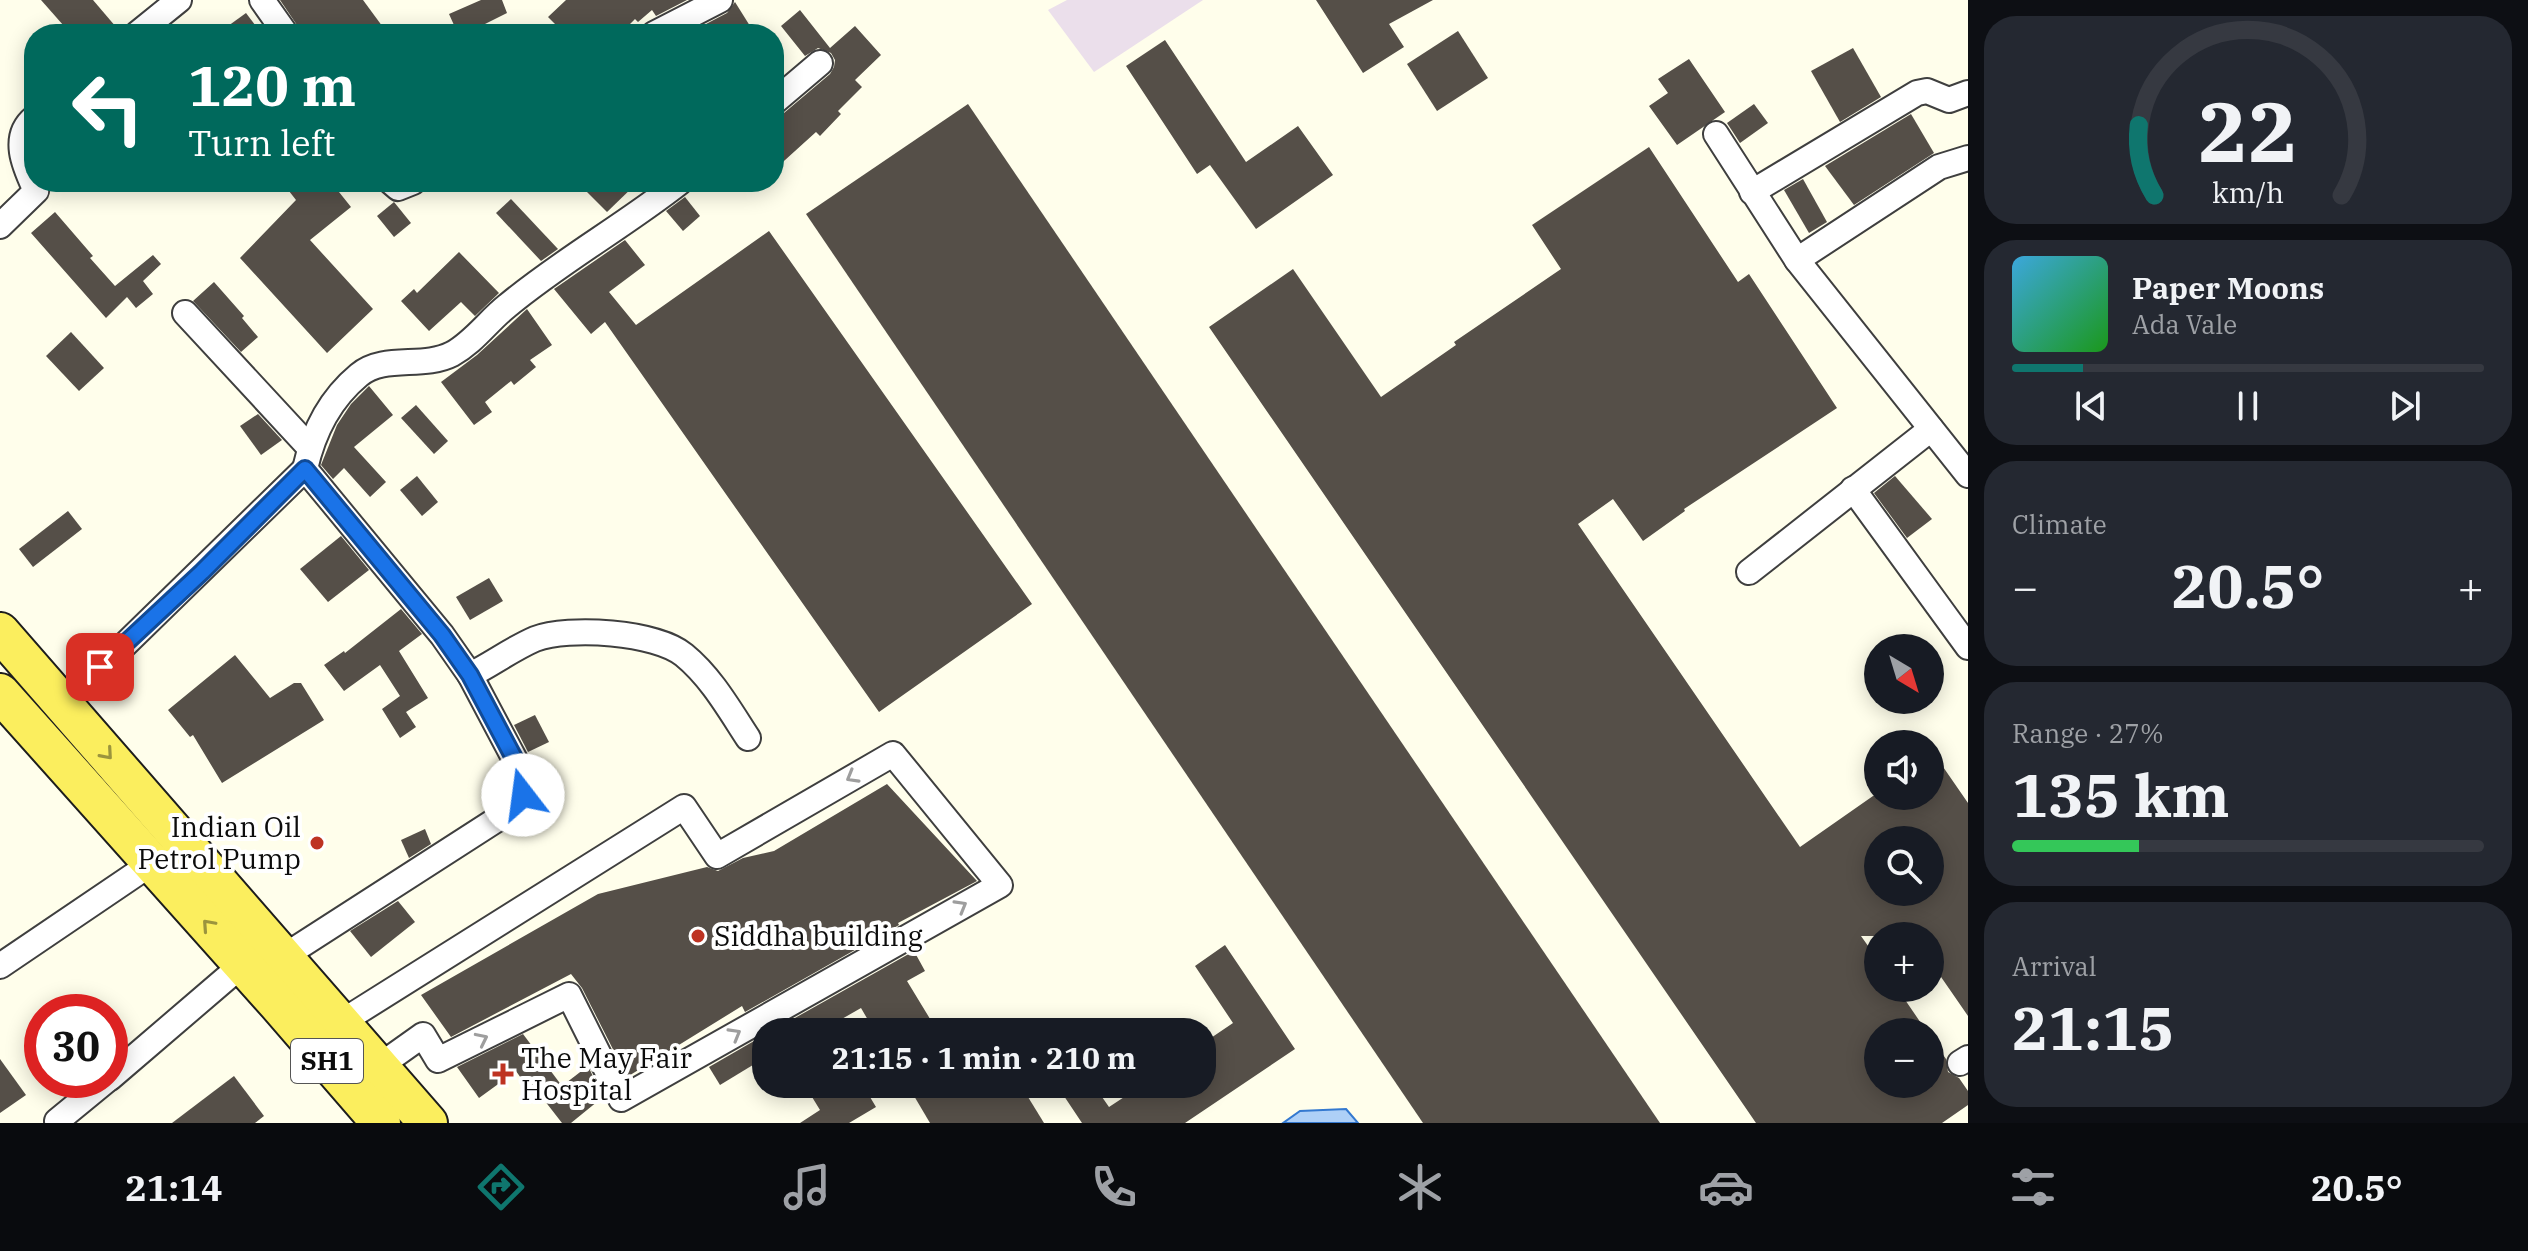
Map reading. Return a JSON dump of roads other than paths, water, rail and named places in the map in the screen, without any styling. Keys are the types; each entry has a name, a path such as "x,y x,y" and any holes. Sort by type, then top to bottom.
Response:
{"main road":[{"name":"SH1","path":"0,632 428,1123"},
{"name":"SH1","path":"4,704 243,964 375,1121"}],"street":[{"path":"149,24 179,0"},
{"path":"262,0 279,24"},
{"path":"673,24 720,0"},
{"path":"784,94 820,63"},
{"path":"1752,192 1917,93 1927,91 1949,100 1968,93"},
{"path":"1716,134 1797,260 1968,475"},
{"path":"24,138 20,157 24,166"},
{"path":"1797,260 1939,167 1968,158"},
{"path":"0,226 35,192"},
{"path":"4,704 52,691 308,458 325,415 359,375 372,367 450,355 477,336 506,307 666,192"},
{"path":"185,313 308,458 442,635 470,675 522,773 523,795 513,809 283,957"},
{"path":"1749,572 1931,429"},
{"path":"1853,489 1968,647"},
{"path":"470,675 536,639 550,636 588,633 639,639 683,653 705,675 748,738"},
{"path":"340,1023 684,807 717,856 893,754 1000,885 621,1099 569,995 438,1060 423,1035 384,1073 375,1121"},
{"path":"0,966 152,863"},
{"path":"128,1063 243,964"},
{"path":"57,1121 85,1098"}],"water":[{"path":"1346,1109 1358,1123 1283,1123 1300,1111"}],"place":[{"name":"Indian Oil Petrol Pump","path":"317,843"},
{"name":"Siddha building","path":"698,936"},
{"name":"The May Fair Hospital","path":"503,1074"}]}
